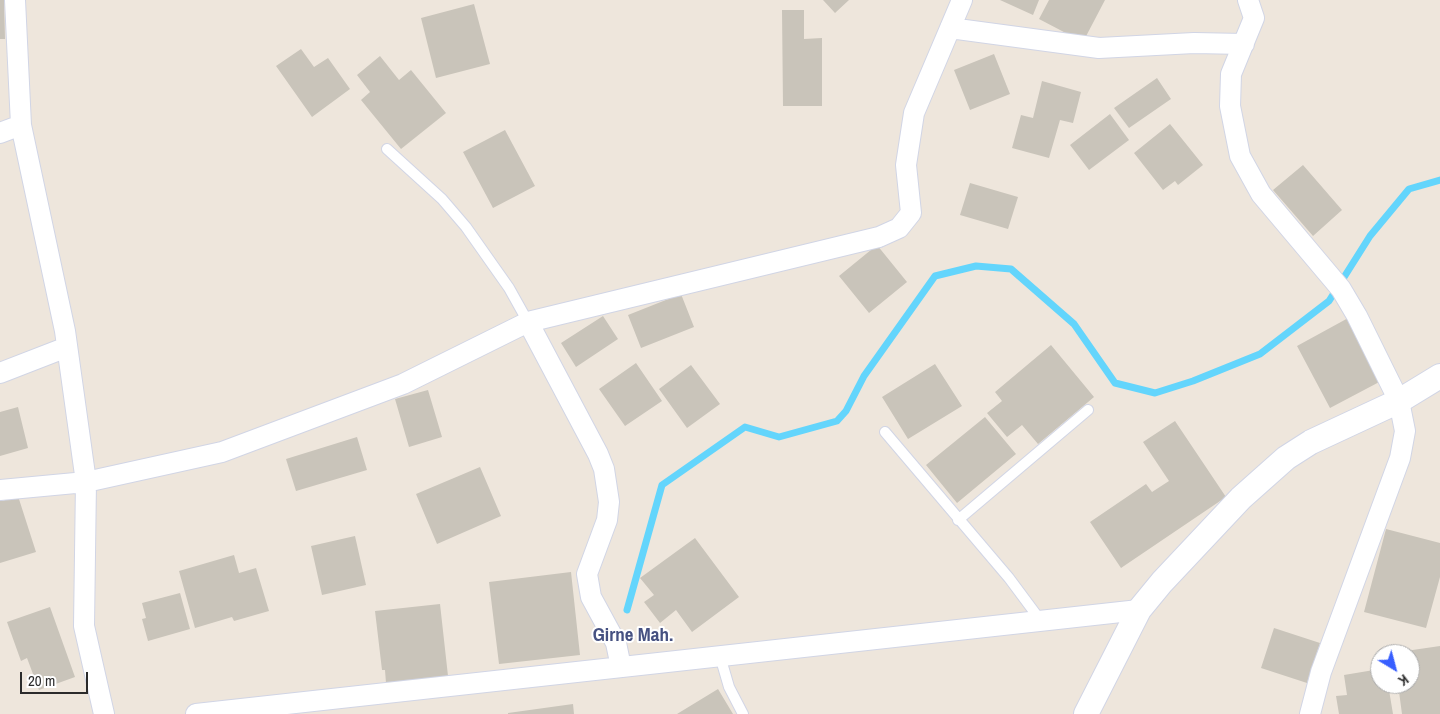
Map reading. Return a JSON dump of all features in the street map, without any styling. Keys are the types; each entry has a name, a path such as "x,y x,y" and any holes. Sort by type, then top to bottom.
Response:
{"street":[{"path":"15,0 21,125 67,347 86,482 84,626 104,714"},
{"path":"0,490 86,482 222,452 403,384 528,322 879,237 899,228 912,213 906,165 914,113 962,0"},
{"path":"1248,0 1254,18 1231,74 1230,106 1240,156 1261,194 1341,289 1358,316 1399,400 1405,431 1400,458 1321,672 1310,714"},
{"path":"950,28 1099,48 1194,43 1244,44"},
{"path":"0,133 21,125"},
{"path":"528,322 598,454 604,469 608,502 607,520 587,574 591,597 616,643 621,667"},
{"path":"0,374 67,347"},
{"path":"1086,714 1139,610 1162,582 1241,498 1286,458 1311,442 1399,400 1440,376"},
{"path":"196,714 1139,610"}],"lane":[{"path":"387,149 442,199 466,227 504,280 528,322"},
{"path":"958,520 1088,410"},
{"path":"884,432 1014,585 1041,621"},
{"path":"720,656 729,687 744,714"}],"building":[{"path":"0,0 4,0 5,39 0,39"},
{"path":"823,0 849,0 835,13"},
{"path":"1000,0 1039,0 1033,15"},
{"path":"1049,0 1105,0 1083,42 1039,19"},
{"path":"474,4 490,64 436,78 421,18"},
{"path":"782,10 804,10 804,39 822,38 822,106 783,106"},
{"path":"301,49 314,67 328,58 350,89 312,117 276,66"},
{"path":"994,54 1010,94 970,110 954,70"},
{"path":"380,56 399,80 411,70 446,113 401,149 361,100 370,92 357,75"},
{"path":"1157,78 1171,99 1129,128 1114,108"},
{"path":"1042,81 1081,92 1073,123 1060,120 1049,158 1012,148 1021,115 1033,118"},
{"path":"1110,114 1129,140 1089,170 1070,145"},
{"path":"1170,124 1203,165 1178,185 1175,181 1163,190 1134,153"},
{"path":"505,130 535,186 493,208 463,152"},
{"path":"1303,165 1342,210 1313,236 1273,190"},
{"path":"970,183 1018,197 1008,229 960,215"},
{"path":"877,245 907,282 869,313 839,276"},
{"path":"681,294 694,327 641,348 628,315"},
{"path":"603,316 618,339 576,367 561,343"},
{"path":"1350,317 1383,380 1330,408 1297,346"},
{"path":"1051,345 1094,397 1038,444 1022,425 1007,437 987,413 1002,401 995,392"},
{"path":"636,363 662,401 625,426 599,389"},
{"path":"935,364 962,406 908,439 882,397"},
{"path":"691,365 720,404 687,428 659,389"},
{"path":"428,390 442,437 409,447 395,399"},
{"path":"18,407 28,448 0,456 0,412"},
{"path":"985,417 1016,454 957,503 926,465"},
{"path":"1175,421 1226,497 1121,568 1090,522 1146,484 1152,492 1169,481 1143,442"},
{"path":"357,437 367,470 296,491 286,459"},
{"path":"480,467 501,516 437,544 416,494"},
{"path":"0,496 2,501 18,496 36,552 0,563"},
{"path":"1386,529 1440,543 1440,577 1426,628 1364,612"},
{"path":"355,536 366,585 322,595 311,546"},
{"path":"695,538 739,597 692,632 676,610 660,623 644,602 654,595 640,578"},
{"path":"234,555 239,573 256,568 269,611 234,621 232,617 195,628 179,571"},
{"path":"571,572 580,655 499,664 489,582"},
{"path":"180,593 190,629 148,641 142,619 146,618 142,603"},
{"path":"440,604 448,676 386,683 385,670 382,670 375,611"},
{"path":"50,607 75,677 39,690 27,658 21,661 7,622"},
{"path":"1274,628 1320,643 1307,683 1261,668"},
{"path":"1440,646 1440,714 1402,714 1399,694 1420,694 1420,649"},
{"path":"1370,671 1370,694 1390,694 1393,714 1339,714 1336,696 1347,695 1344,675"},
{"path":"718,689 733,714 677,714"},
{"path":"573,704 574,714 508,714 508,713"}],"waterway":[{"path":"627,610 662,485 745,427 779,437 837,421 846,411 864,376 935,276 976,266 1011,269 1074,324 1115,383 1155,393 1193,381 1260,354 1329,301 1370,236 1409,189 1440,180"}],"district":[{"name":"Girne Mah.","path":"633,636"}]}
